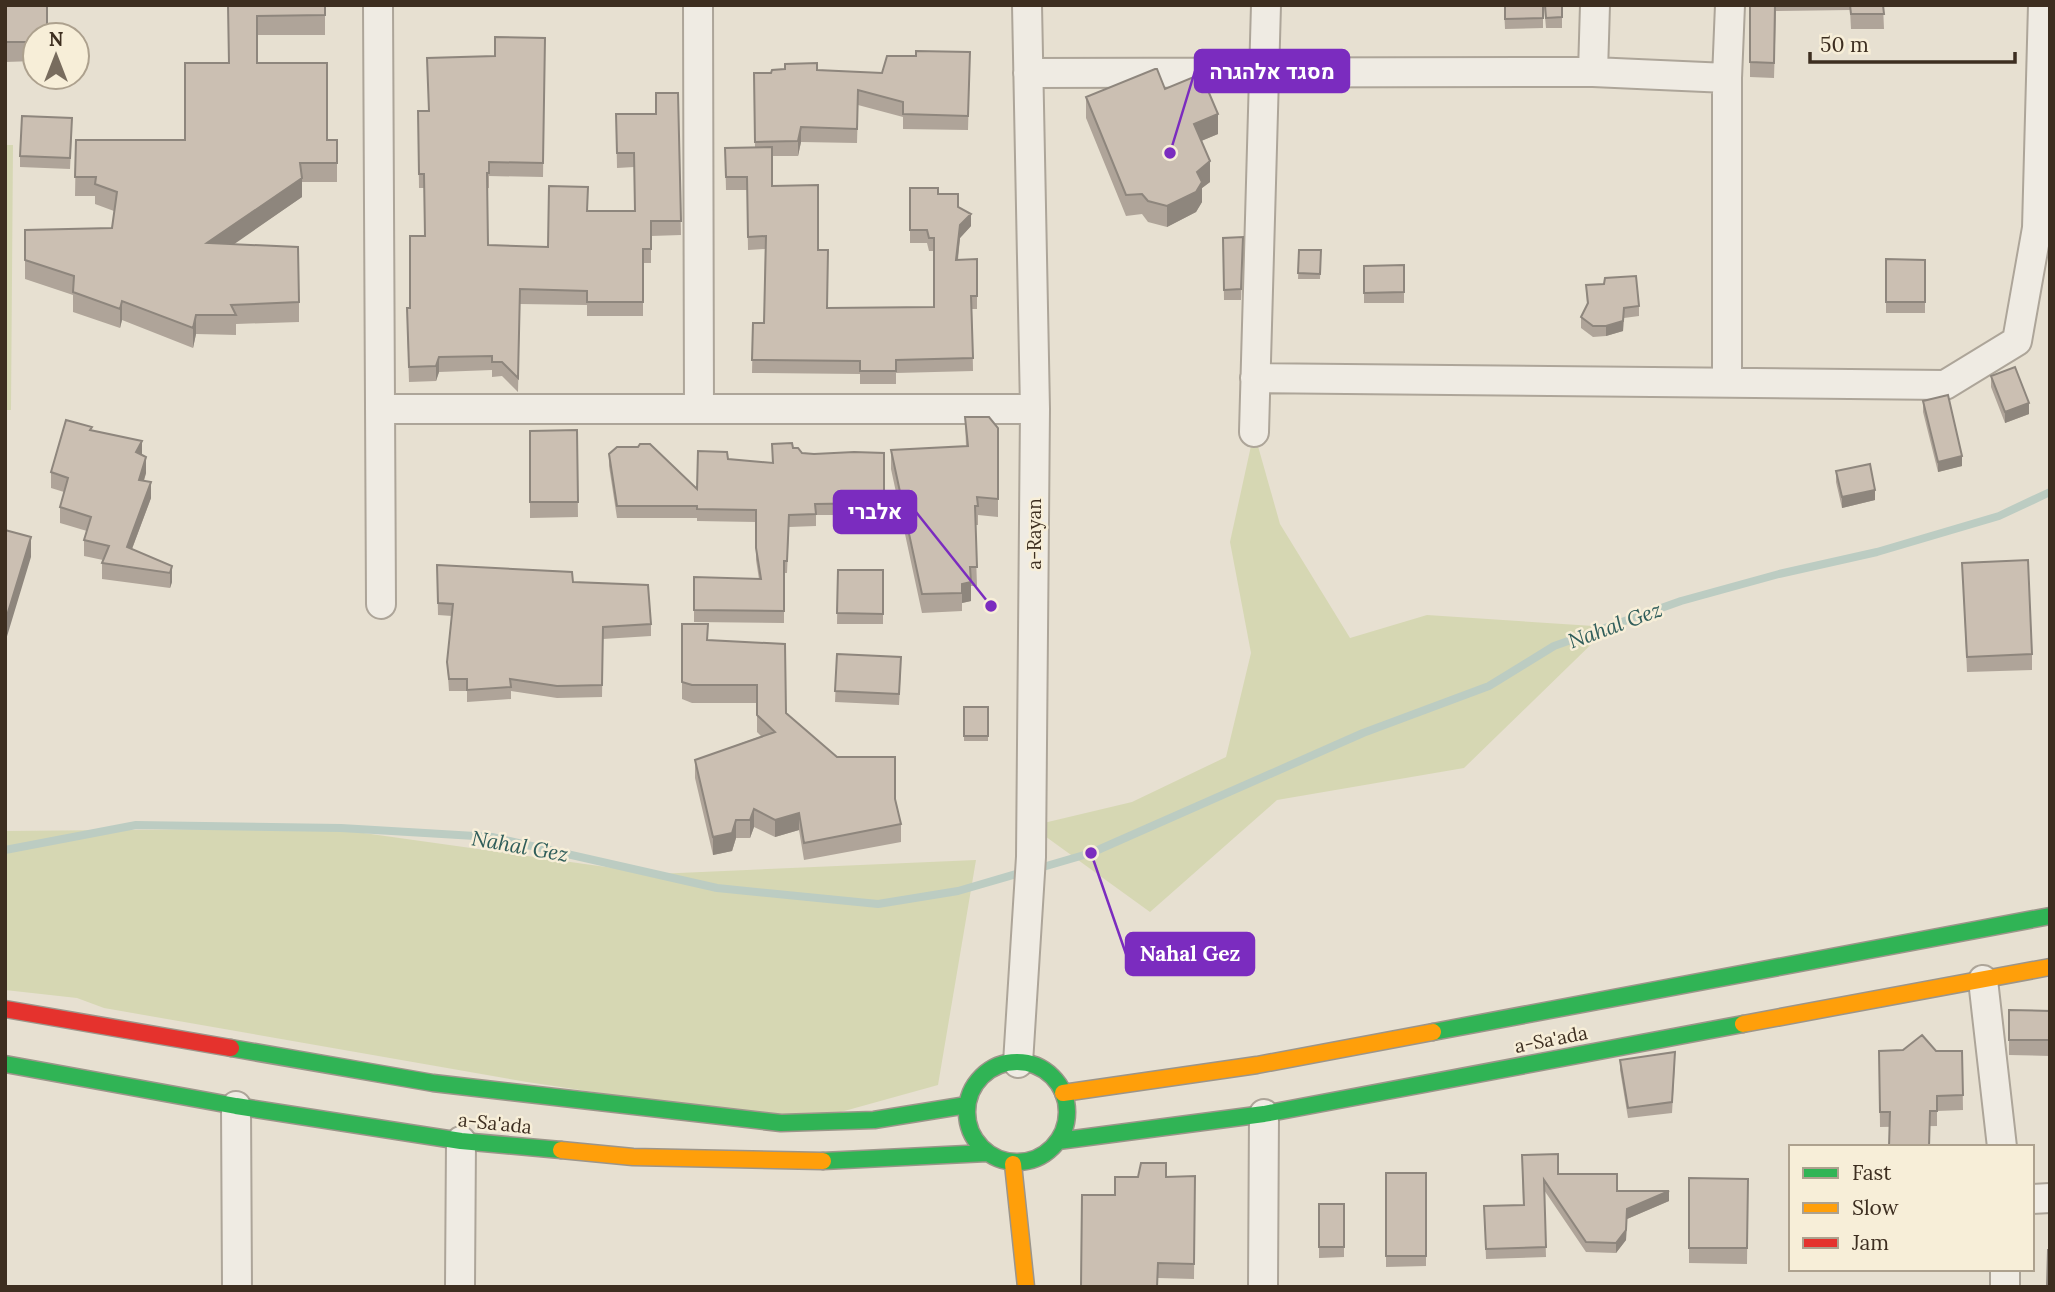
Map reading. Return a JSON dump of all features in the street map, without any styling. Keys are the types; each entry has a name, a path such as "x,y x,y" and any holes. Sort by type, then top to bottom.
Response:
{"street":[{"path":"378,5 381,604"},
{"path":"698,5 699,409"},
{"name":"a-Rayan","path":"1018,1063 1031,857 1035,409 1027,5"},
{"path":"1254,432 1266,5"},
{"path":"1593,72 1595,5"},
{"path":"1727,382 1727,78 1730,5"},
{"path":"1255,378 1945,385 2017,341 2036,228 2043,5"},
{"path":"1028,73 1593,72 1727,78"},
{"path":"380,409 1035,409"},
{"name":"a-Sa'ada","path":"1063,1093 1257,1065 2050,916"},
{"name":"a-Sa'ada","path":"1058,1141 1264,1114 2050,967"},
{"path":"1983,980 2002,1145"},
{"name":"a-Sa'ada","path":"5,1009 433,1083 781,1123 874,1120 967,1105"},
{"path":"1018,1063 1040,1068 1054,1079 1063,1093 1067,1108 1065,1125 1058,1141 1046,1153 1028,1161 1013,1164 987,1153 975,1141 968,1125 967,1105 975,1085 995,1067 1018,1063"},
{"name":"a-Sa'ada","path":"5,1064 236,1106 461,1141 633,1157 808,1161 987,1153"},
{"path":"236,1106 237,1287"},
{"path":"1263,1287 1264,1114"},
{"path":"460,1287 461,1141"},
{"path":"1013,1164 1026,1287"}],"green space":[{"path":"5,145 13,145 11,410 5,410"},
{"path":"1254,432 1280,524 1350,638 1427,615 1609,627 1464,768 1277,800 1150,912 1031,826 1132,802 1226,757 1251,653 1230,542"},
{"path":"328,828 656,874 976,860 938,1085 801,1123 527,1082 104,1008 77,998 5,990 5,831"}],"building":[{"path":"5,5 47,5 47,21 21,21 21,42 5,42"},
{"path":"228,5 325,5 325,15 257,16 257,63 327,63 327,140 337,140 337,163 300,163 302,178 207,243 298,247 299,302 231,305 236,315 196,315 193,328 122,301 120,309 73,292 74,276 25,260 25,230 112,228 117,192 95,184 96,177 75,177 76,140 185,140 185,63 229,63"},
{"path":"1505,5 1543,5 1543,18 1505,19"},
{"path":"1545,5 1562,5 1562,17 1546,18"},
{"path":"1750,5 1775,5 1774,63 1750,62"},
{"path":"1850,5 1883,5 1884,14 1851,14"},
{"path":"495,37 545,38 543,163 489,162 488,245 548,247 549,186 588,187 587,211 635,211 634,153 617,153 616,114 656,114 656,93 678,93 681,221 651,221 651,249 643,249 643,302 587,302 587,291 520,289 518,378 502,362 492,362 492,356 439,357 436,366 409,367 407,308 410,308 410,236 425,236 424,174 419,174 418,111 429,111 427,58 495,56"},
{"path":"916,51 970,52 968,116 903,114 903,102 858,90 857,129 801,127 798,141 755,142 754,73 771,73 772,70 785,69 785,64 817,63 817,70 882,73 887,56 916,56"},
{"path":"1155,69 1165,89 1201,74 1218,114 1194,124 1210,161 1197,172 1202,182 1196,192 1167,206 1148,201 1142,194 1126,195 1086,97"},
{"path":"22,116 72,118 70,158 20,156"},
{"path":"772,147 772,186 818,185 818,250 828,250 827,308 934,307 934,238 929,238 927,230 910,230 910,188 938,188 938,194 958,194 958,207 971,214 960,225 956,260 977,259 977,296 971,296 973,358 896,360 896,371 860,371 860,361 752,360 753,323 764,323 766,236 748,237 747,177 726,177 725,148"},
{"path":"1243,237 1241,289 1224,290 1223,238"},
{"path":"1299,250 1321,250 1320,274 1298,273"},
{"path":"1886,259 1925,260 1925,302 1886,302"},
{"path":"1404,265 1404,292 1364,293 1364,266"},
{"path":"1636,276 1639,306 1624,308 1623,321 1606,326 1593,326 1581,317 1588,303 1586,285 1604,284 1605,278"},
{"path":"2015,367 2029,403 2005,412 1991,376"},
{"path":"1948,395 1962,456 1938,462 1923,401"},
{"path":"965,417 989,417 998,428 998,499 977,497 977,567 970,567 971,582 962,584 962,593 922,594 891,450 968,446"},
{"path":"66,420 92,427 90,430 142,441 136,452 146,457 139,480 151,482 127,547 172,566 170,573 102,563 109,546 84,540 91,517 60,507 68,478 51,472"},
{"path":"577,430 578,502 530,502 530,431"},
{"path":"792,443 793,448 798,448 802,453 884,453 884,503 815,504 816,514 789,515 787,561 784,561 784,611 694,610 694,577 761,579 756,548 756,510 697,509 697,506 617,506 609,454 617,447 650,444 697,489 698,451 727,452 728,459 773,463 772,444"},
{"path":"1870,464 1875,490 1842,497 1836,471"},
{"path":"5,530 31,537 5,622"},
{"path":"2028,560 2032,654 1967,657 1962,563"},
{"path":"437,565 572,572 573,582 648,585 651,624 603,627 602,685 557,686 510,679 511,687 467,690 467,679 449,679 447,662 453,604 438,603"},
{"path":"838,570 883,570 883,614 837,613"},
{"path":"682,624 708,624 707,640 785,644 786,713 837,757 895,757 895,799 901,824 804,843 799,813 775,820 754,809 750,820 736,820 732,833 713,837 695,760 775,732 757,715 757,685 692,685 682,682"},
{"path":"837,654 901,657 899,694 835,691"},
{"path":"964,707 988,707 988,736 964,736"},
{"path":"2009,1010 2050,1011 2050,1040 2009,1040"},
{"path":"1922,1035 1936,1051 1962,1051 1963,1095 1937,1096 1937,1111 1930,1111 1929,1145 1889,1145 1890,1112 1880,1112 1879,1051 1903,1050"},
{"path":"1675,1052 1672,1102 1628,1108 1620,1060"},
{"path":"1558,1154 1558,1174 1617,1174 1617,1191 1669,1191 1627,1209 1626,1230 1616,1243 1586,1242 1544,1180 1546,1247 1486,1249 1484,1206 1524,1205 1522,1155"},
{"path":"1141,1163 1166,1163 1166,1177 1195,1176 1194,1264 1158,1263 1157,1287 1081,1287 1082,1195 1115,1195 1115,1177 1138,1177"},
{"path":"1386,1173 1426,1173 1426,1256 1386,1256"},
{"path":"1689,1178 1748,1179 1747,1248 1689,1248"},
{"path":"1319,1204 1344,1204 1344,1247 1319,1247"},
{"path":"2050,1250 2050,1287 2047,1287"}],"waterway":[{"name":"Nahal Gez","path":"1036,869 1091,853 1363,733 1489,686 1554,646 1681,601 1779,574 1877,552 1999,516 2050,492"},
{"name":"Nahal Gez","path":"5,850 136,825 341,828 492,837 717,888 878,904 958,891 1023,872"}],"traffic: fast":[{"path":"1433,1032 2050,916"},
{"path":"1058,1141 1264,1114 1743,1024"},
{"path":"231,1048 433,1083 781,1123 874,1120 967,1105"},
{"path":"1017,1062 1036,1066 1052,1077 1063,1093 1067,1112 1063,1131 1052,1147 1036,1158 1017,1162 998,1158 982,1147 971,1131 967,1112 971,1093 982,1077 998,1066 1017,1062"},
{"path":"5,1064 236,1106 461,1141 561,1150"},
{"path":"823,1161 987,1153"}],"traffic: slow":[{"path":"1743,1024 2050,967"},
{"path":"1063,1093 1257,1065 1433,1032"},
{"path":"561,1150 633,1157 823,1161"},
{"path":"1013,1164 1026,1287"}],"traffic: jam":[{"path":"5,1009 231,1048"}],"place":[{"name":"מסגד אלהגרה","path":"1170,153"},
{"name":"אלברי","path":"991,606"},
{"name":"Nahal Gez","path":"1091,853"}]}
